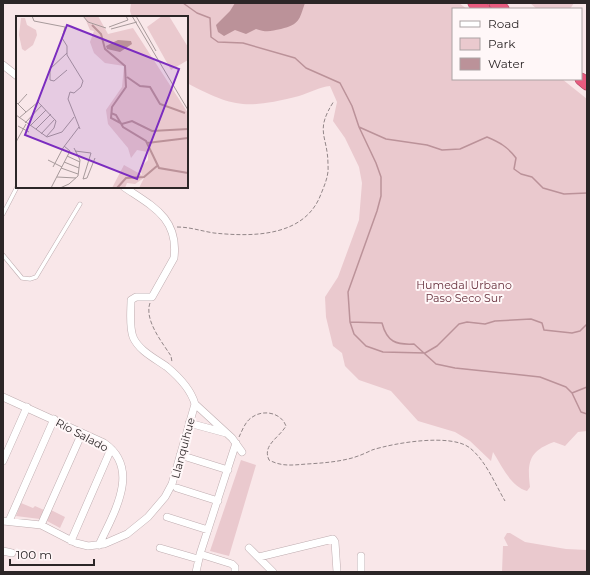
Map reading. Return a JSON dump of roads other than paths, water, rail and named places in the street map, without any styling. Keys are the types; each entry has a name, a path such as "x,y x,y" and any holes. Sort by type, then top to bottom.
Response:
{"street":[{"path":"3,65 16,75"},
{"path":"125,188 161,212 171,227 174,237 174,258 152,297 136,297 130,300 132,329 135,340 153,358 167,367 188,389 195,404 236,443 242,452"},
{"name":"Río Salado","path":"3,397 54,419 111,449 120,464 123,485 119,500 99,545"},
{"name":"Llanquihue","path":"6,521 41,525 71,541 84,546 99,545 126,534 155,510 172,484 195,404"},
{"path":"3,461 27,407"},
{"path":"6,521 54,419"},
{"path":"189,423 227,434"},
{"path":"41,525 82,433"},
{"path":"196,572 199,556 236,443"},
{"path":"71,541 111,449"},
{"path":"180,455 228,470"},
{"path":"177,488 218,501"},
{"path":"167,517 208,530"},
{"path":"258,557 333,539 335,542 337,572"},
{"path":"160,548 232,564 235,567 235,572"},
{"path":"249,548 273,572"},
{"path":"3,551 12,553"},
{"path":"361,556 361,572"}],"lane":[{"path":"3,214 16,188"},
{"path":"3,255 22,278 30,279 36,277 80,204"}],"water":[{"path":"235,3 305,3 298,20 292,25 269,31 256,29 246,34 235,30 224,36 218,32 216,25 230,11"}],"waterway":[{"path":"183,3 197,13 210,18 211,37 218,42 243,43 295,58 306,68 340,83 352,106 359,127 381,177 381,196 377,211 348,292 350,322 354,334 366,346 383,352 425,353 437,346 459,324 467,322 485,324 495,321 531,319 542,323 544,330 572,333 580,331 587,324"},
{"path":"359,127 386,139 427,145 442,150 460,149 487,137 503,145 513,154 516,158 514,169 521,174 532,177 543,188 564,194 587,193"},
{"path":"350,322 382,323 387,334 393,341 402,344 414,344 436,364 455,368 540,377 566,387 572,393 581,412 587,414"},
{"path":"572,393 587,387"}],"park label":[{"name":"Humedal Urbano Paso Seco Sur","path":"464,291"}]}
